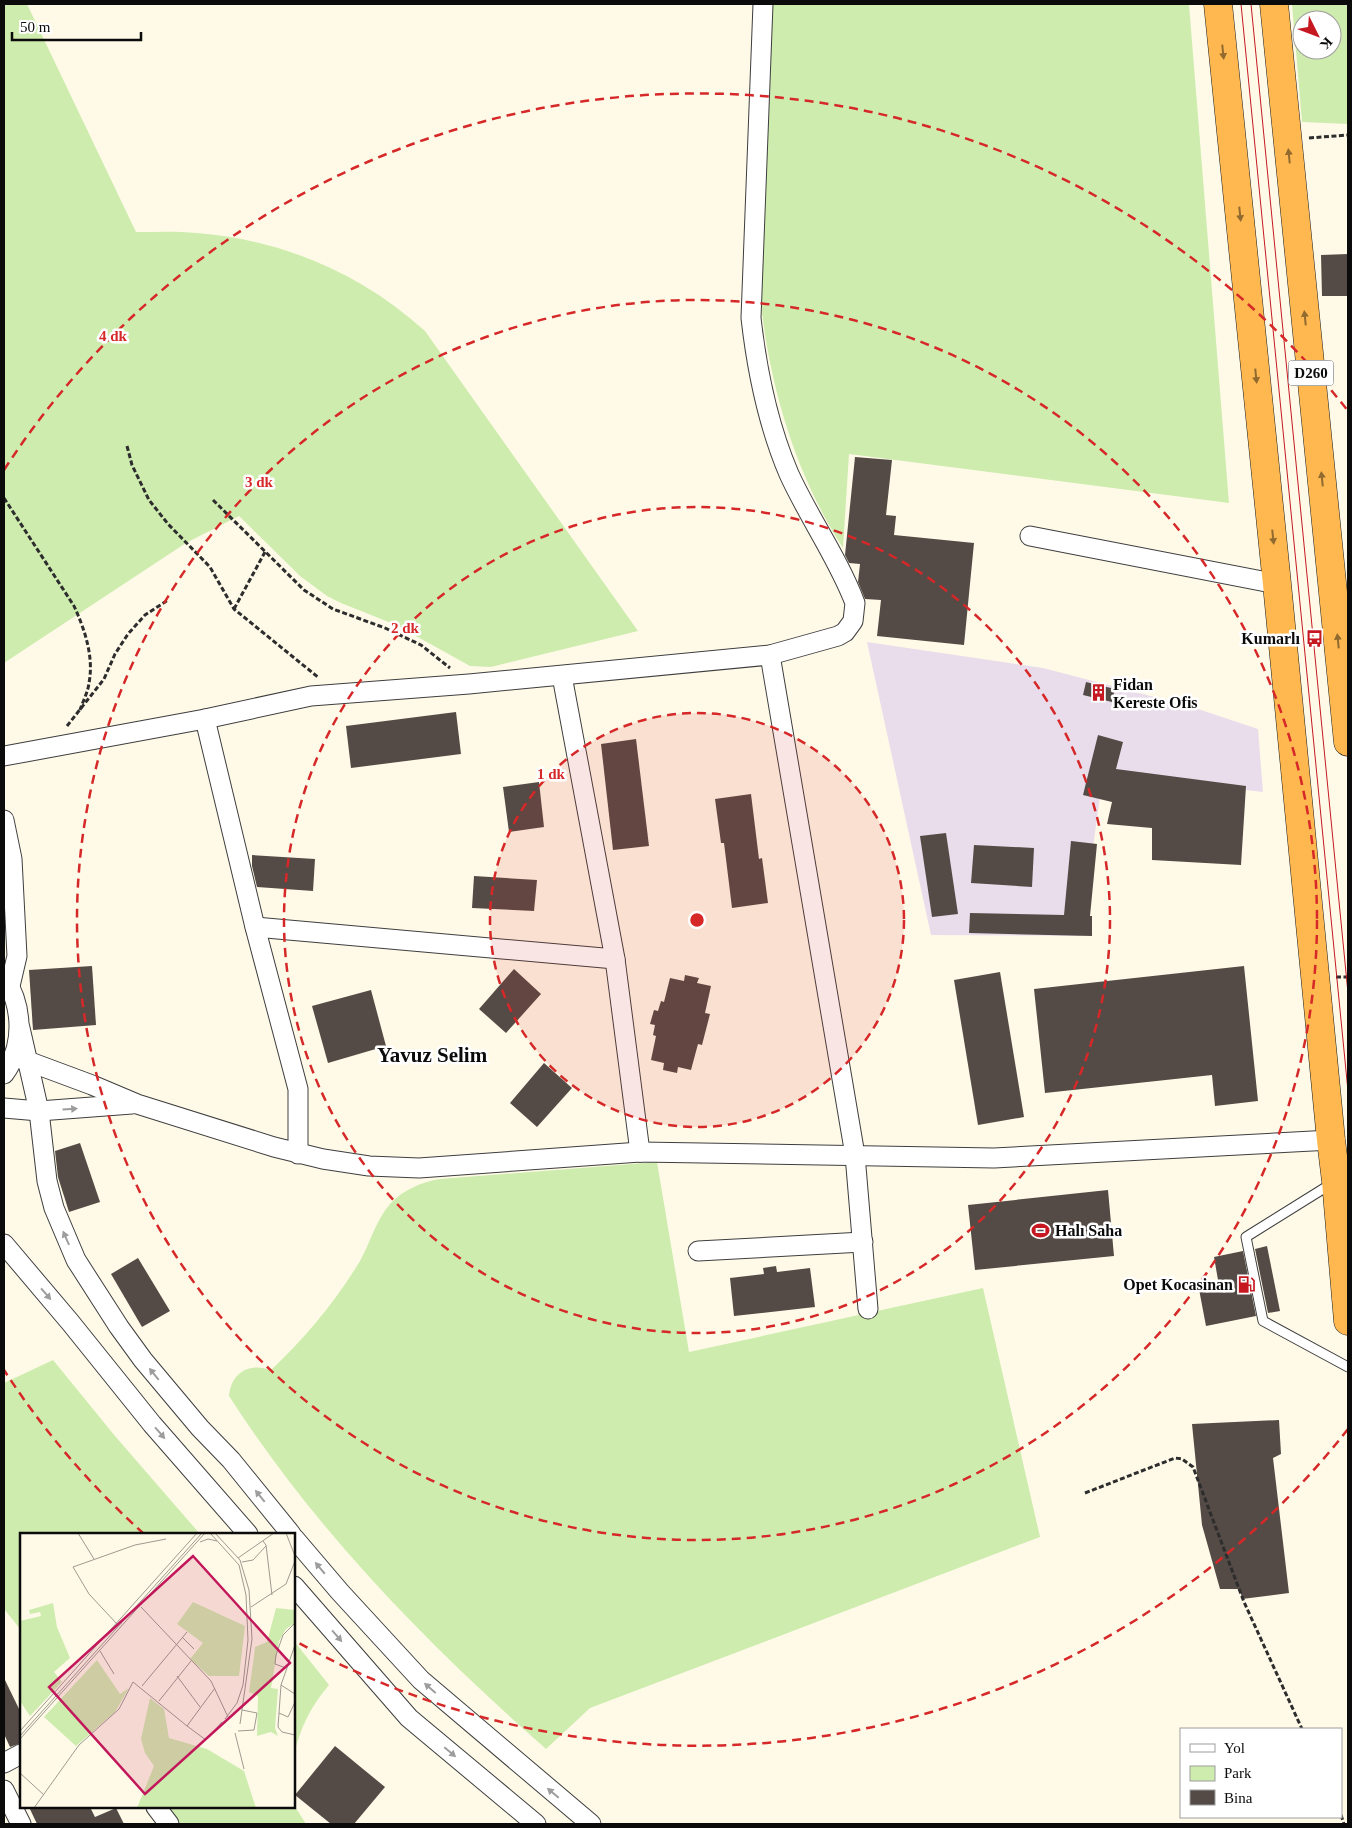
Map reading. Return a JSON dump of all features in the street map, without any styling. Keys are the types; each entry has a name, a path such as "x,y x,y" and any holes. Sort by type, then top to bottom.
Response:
{"highway":[{"path":"1218,4 1336,1180 1348,1321"},
{"name":"D260","path":"1274,4 1348,742"}],"street":[{"path":"4,756 205,719 310,696 562,676 770,656 838,636 850,627 855,612 852,595 789,474 762,388 754,349 751,318 764,4"},
{"path":"1030,536 1277,584"},
{"path":"770,656 855,1155 868,1309"},
{"path":"562,676 615,959 640,1152"},
{"path":"205,719 255,927 298,1089 298,1154"},
{"path":"4,820 12,859 18,956 7,982 16,999 20,1028 21,1058 39,1111 47,1181 64,1234 86,1277 119,1327 154,1374 200,1428 231,1460 290,1533"},
{"path":"255,927 615,959"},
{"path":"21,1058 137,1104 298,1154 323,1160 369,1166 419,1168 640,1152 994,1158 1331,1140"},
{"path":"4,1074 21,1058"},
{"path":"4,1108 39,1111 137,1104"},
{"path":"698,1251 863,1242"},
{"path":"4,1244 152,1424 247,1533"},
{"path":"295,1539 340,1592 421,1680 591,1824"},
{"path":"295,1587 409,1718 536,1824"},
{"path":"4,1763 20,1755"},
{"path":"4,1790 21,1824"},
{"path":"157,1808 169,1824"}],"lane":[{"path":"1336,1180 1246,1237 1264,1321 1348,1367"}],"path":[{"path":"1288,140 1348,134"},
{"path":"127,446 140,483 150,500 168,524 210,567 234,609 339,694"},
{"path":"4,498 74,606 81,623 87,640 91,670 89,685 80,710"},
{"path":"213,500 290,578 318,600 348,615 384,628 420,645 469,684"},
{"path":"234,609 265,552"},
{"path":"51,747 104,679 128,634 145,615 168,600"},
{"path":"1085,1494 1175,1458 1182,1459 1193,1468 1244,1602 1302,1728"}],"shaded area":[{"path":"867,642 1043,668 1189,706 1258,729 1263,792 1103,774 1081,936 931,935"}],"green space":[{"path":"4,4 27,4 136,232 189,232 260,243 319,263 347,276 400,310 425,331 638,631 491,667 470,666 396,625 327,596 300,576 239,516 186,543 4,663"},
{"path":"771,4 1189,4 1229,503 849,454 843,548 826,520 799,462 779,400 765,337 761,305"},
{"path":"1292,4 1348,4 1348,124 1302,122 1297,60 1342,60 1342,10 1293,10"},
{"path":"657,1162 689,1352 983,1288 1040,1537 590,1708 546,1749 501,1709 416,1626 336,1539 263,1446 229,1396 230,1388 233,1381 242,1371 255,1367 271,1370 296,1345 330,1305 360,1261 385,1210 395,1199 413,1187 440,1179"},
{"path":"53,1360 115,1436 199,1533 20,1533 20,1629 4,1609 4,1383"},
{"path":"295,1642 329,1685 307,1718 295,1751"},
{"path":"295,1807 306,1824 177,1824 165,1808"}],"building":[{"path":"1348,254 1348,296 1322,296 1321,255"},
{"path":"855,457 892,460 886,515 896,516 894,535 974,543 964,645 877,636 881,600 865,599 858,582 860,564 849,563 845,555"},
{"name":"Fidan Kereste Ofis","path":"1086,682 1115,689 1112,702 1083,695"},
{"path":"456,712 461,754 351,768 346,726"},
{"path":"1098,735 1123,742 1116,769 1246,786 1241,865 1152,860 1152,828 1107,824 1112,802 1083,795"},
{"path":"636,739 649,846 613,850 601,744"},
{"path":"539,782 544,827 509,832 503,787"},
{"path":"751,794 759,859 762,858 768,903 732,908 724,843 721,843 715,799"},
{"path":"946,833 958,914 932,917 920,836"},
{"path":"1071,841 1097,844 1090,916 1092,916 1092,936 969,933 970,913 1064,915"},
{"path":"974,845 1034,848 1032,887 971,883"},
{"path":"252,855 315,859 313,891 257,887 252,866"},
{"path":"474,876 537,880 534,911 472,908"},
{"path":"92,966 96,1025 33,1030 29,970"},
{"path":"1244,966 1258,1101 1215,1106 1212,1075 1045,1093 1034,989"},
{"path":"514,969 541,994 506,1033 479,1009"},
{"path":"1000,972 1024,1117 978,1125 954,980"},
{"path":"685,975 699,978 697,983 711,986 705,1013 710,1014 702,1045 698,1044 691,1070 678,1067 677,1073 663,1070 664,1063 651,1060 656,1036 653,1035 655,1025 650,1024 654,1010 658,1011 661,1001 664,1002 670,978 684,981"},
{"path":"371,990 386,1046 328,1063 312,1006"},
{"path":"544,1063 572,1088 537,1127 510,1103"},
{"path":"80,1143 100,1202 69,1212 58,1177 55,1151"},
{"name":"Halı Saha","path":"1108,1190 1114,1256 975,1270 968,1205"},
{"path":"1267,1246 1280,1311 1268,1313 1255,1249"},
{"path":"1243,1251 1256,1316 1206,1326 1198,1284 1218,1280 1214,1257"},
{"path":"138,1258 170,1311 142,1327 111,1274"},
{"path":"776,1266 777,1272 810,1268 815,1307 734,1316 730,1278 764,1274 763,1268"},
{"path":"1279,1420 1281,1454 1273,1458 1289,1593 1242,1599 1240,1589 1220,1589 1202,1525 1192,1424"},
{"path":"4,1678 20,1711 20,1743 10,1747 4,1734"},
{"path":"335,1746 385,1787 354,1824 331,1824 295,1795"},
{"path":"29,1808 90,1808 95,1817 116,1808 124,1824 37,1824"}],"tram line":[{"path":"1241,4 1348,1091"},
{"path":"1251,4 1348,993"}],"place":[{"name":"Kumarlı","path":"1314,638"},
{"name":"Fidan Kereste Ofis","path":"1099,693"},
{"name":"Halı Saha","path":"1041,1230"},
{"name":"Opet Kocasinan","path":"1247,1284"}],"district":[{"name":"Yavuz Selim","path":"432,1055"}]}
